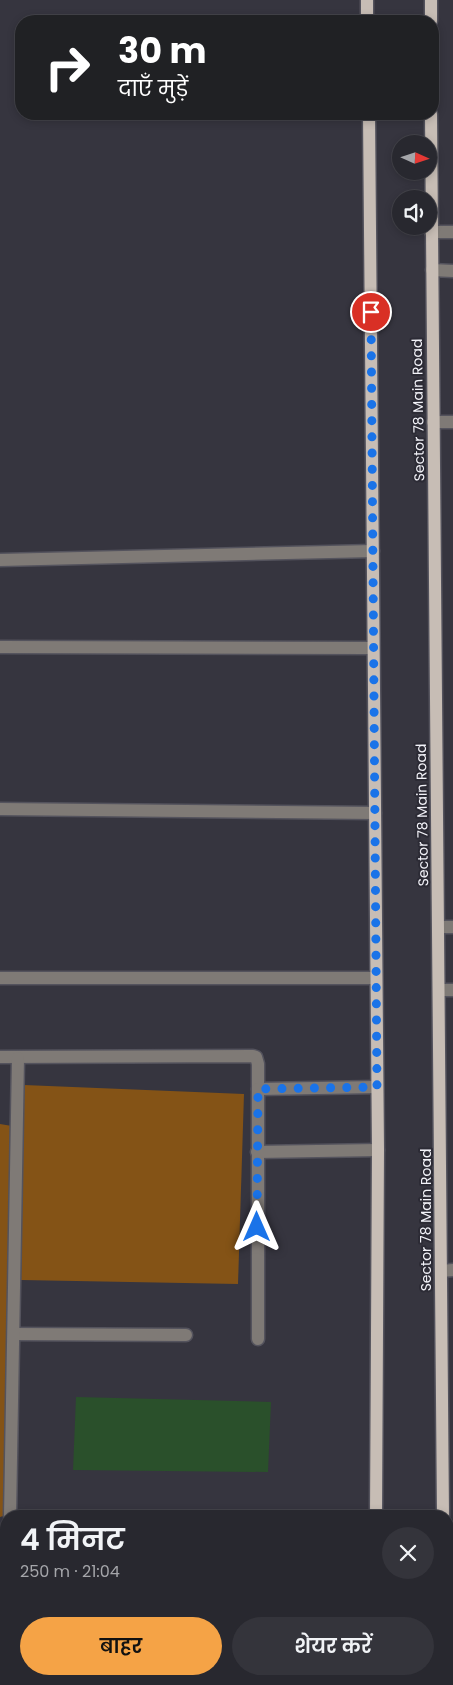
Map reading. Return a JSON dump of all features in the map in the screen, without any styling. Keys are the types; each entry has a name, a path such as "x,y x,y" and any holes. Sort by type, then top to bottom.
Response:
{"main road":[{"path":"367,0 367,15"},
{"path":"431,0 431,15"},
{"path":"369,120 378,1150 376,1510"},
{"name":"Sector 78 Main Road","path":"431,120 432,190"},
{"name":"Sector 78 Main Road","path":"432,235 438,928 447,1271 443,1510"}],"street":[{"path":"437,232 453,232"},
{"path":"432,270 453,271"},
{"path":"433,422 453,422"},
{"path":"0,560 373,550"},
{"path":"0,647 373,648"},
{"path":"0,809 375,813"},
{"path":"438,928 453,927"},
{"path":"0,978 376,978"},
{"path":"440,990 453,990"},
{"path":"0,1057 253,1056 258,1060 258,1339"},
{"path":"10,1510 18,1058"},
{"path":"258,1089 377,1087"},
{"path":"257,1152 378,1150"},
{"path":"14,1334 186,1335"}],"green space":[{"path":"76,1397 271,1402 268,1472 73,1470"}],"building":[{"path":"24,1085 244,1094 238,1284 21,1280"},
{"path":"0,1124 12,1126 6,1510 0,1510"}],"route":[{"path":"257,1227 258,1089 377,1087 371,312"}]}
